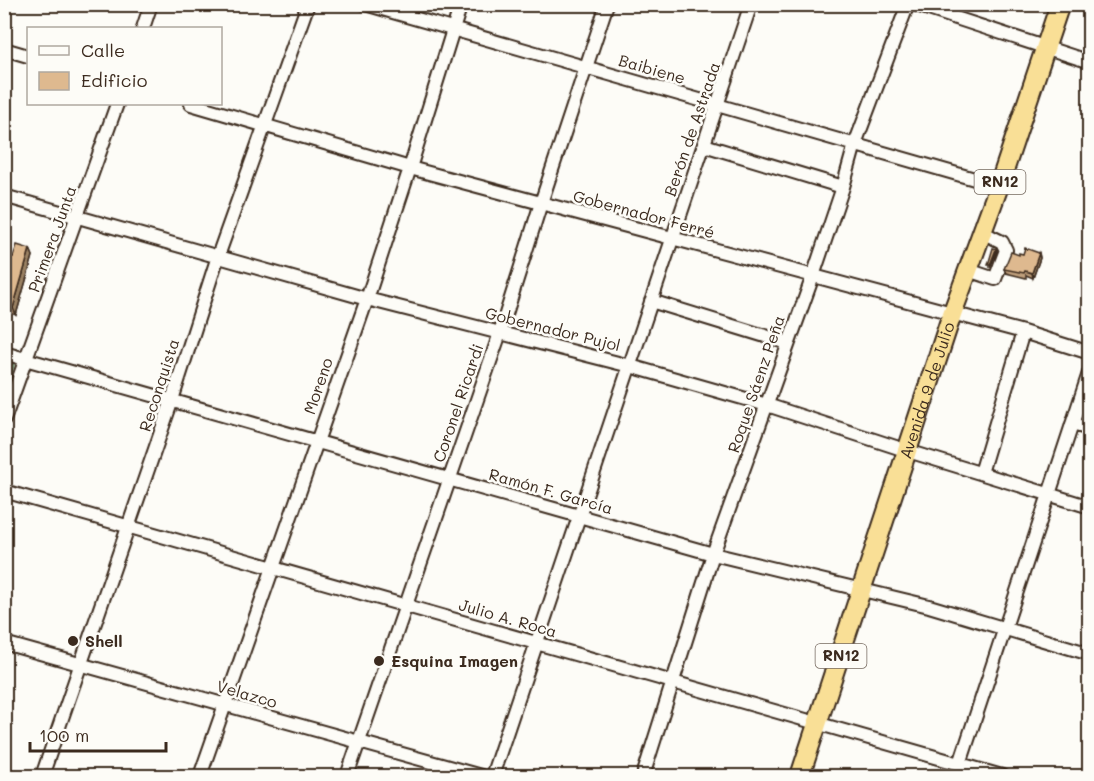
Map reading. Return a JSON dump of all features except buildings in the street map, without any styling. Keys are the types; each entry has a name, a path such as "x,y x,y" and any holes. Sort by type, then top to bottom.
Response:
{"highway":[{"name":"Avenida 9 de Julio","path":"800,777 952,314 999,186 1060,4"}],"street":[{"path":"143,27 151,4"},
{"name":"Reconquista","path":"42,777 172,400 218,256 308,4"},
{"name":"Baibiene","path":"365,4 999,186"},
{"name":"Moreno","path":"200,777 367,299 461,4"},
{"name":"Coronel Ricardi","path":"347,777 500,333 608,4"},
{"name":"Berón de Astrada","path":"492,777 751,4"},
{"path":"910,4 1089,62"},
{"name":"Roque Sáenz Peña","path":"642,777 713,554 813,276 855,144 910,4"},
{"path":"4,49 27,56"},
{"name":"Primera Junta","path":"4,420 117,105"},
{"name":"Gobernador Ferré","path":"195,105 410,168 1023,332 1089,353"},
{"path":"704,145 843,187"},
{"name":"Gobernador Pujol","path":"4,196 367,299 630,366 767,405 1089,507"},
{"path":"968,270 995,279 1006,250 1002,242 982,232"},
{"path":"651,302 788,343"},
{"path":"981,473 1023,332"},
{"name":"Ramón F. García","path":"4,353 713,554 863,589 1089,654"},
{"path":"958,771 1089,370"},
{"path":"1072,424 1089,429"},
{"name":"Julio A. Roca","path":"4,491 818,723 958,771 1002,777"},
{"name":"Velazco","path":"4,643 482,777"}],"green space":[{"path":"4,362 14,365 5,395"}],"place":[{"name":"Shell","path":"73,641"},
{"name":"Esquina Imagen","path":"379,661"}]}
